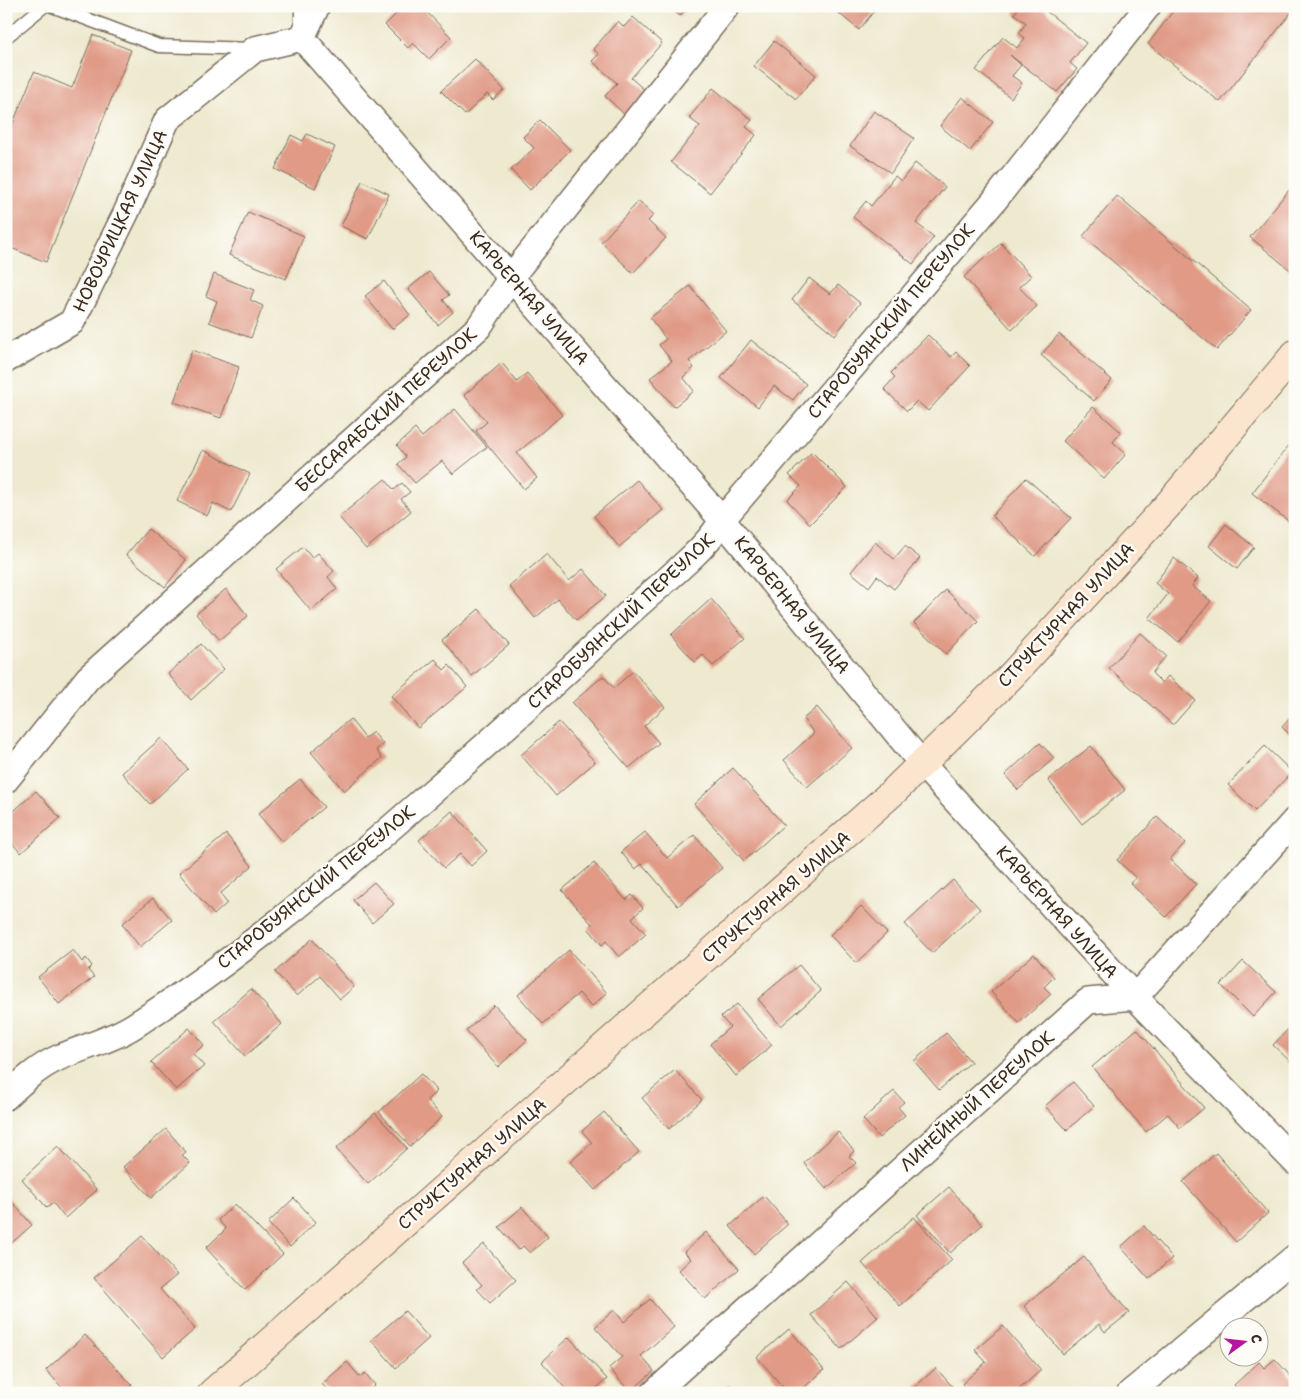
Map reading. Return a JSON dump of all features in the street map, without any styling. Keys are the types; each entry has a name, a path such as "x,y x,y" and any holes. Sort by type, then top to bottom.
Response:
{"main road":[{"name":"СТРУКТУРНАЯ УЛИЦА","path":"212,1393 847,835 922,764 1012,675 1167,506 1295,354"}],"street":[{"path":"302,38 317,6"},
{"name":"БЕССАРАБСКИЙ ПЕРЕУЛОК","path":"6,780 88,678 479,327 512,277 727,6"},
{"name":"СТАРОБУЯНСКИЙ ПЕРЕУЛОК","path":"6,1096 28,1077 56,1059 133,1027 241,951 356,859 546,693 651,592 704,545 716,533 722,520 994,201 1148,6"},
{"name":"НОВОУРИЦКАЯ УЛИЦА","path":"6,360 72,322 126,213 167,120 254,49 302,38"},
{"name":"КАРЬЕРНАЯ УЛИЦА","path":"302,38 722,520 922,764 1135,997 1295,1162"},
{"path":"1135,997 1295,820"},
{"name":"ЛИНЕЙНЫЙ ПЕРЕУЛОК","path":"654,1393 1088,1001 1135,997"},
{"path":"1130,1393 1295,1257"}],"lane":[{"path":"6,37 44,6"},
{"path":"52,6 159,46 254,49"},
{"path":"300,6 302,38"}],"building":[{"path":"404,6 421,6 451,37 429,59 413,43 408,48 385,25"},
{"path":"668,6 688,6 680,16"},
{"path":"830,6 878,6 859,30"},
{"path":"1020,6 1040,6 1086,43 1070,63 1077,69 1057,92 1010,55 1021,65 1012,76 1022,83 1011,98 976,70 1003,37 1017,48 1025,38 1019,33 1026,23 1014,14"},
{"path":"1177,6 1295,6 1295,8 1220,102 1148,44"},
{"path":"633,17 662,43 631,78 649,94 627,117 605,96 617,83 592,61 599,54 593,49 618,21 624,27"},
{"path":"93,35 131,50 46,262 6,246 6,140 34,72 72,88"},
{"path":"774,41 816,75 796,99 754,66"},
{"path":"475,59 504,90 493,100 487,94 465,115 441,91"},
{"path":"713,88 752,120 746,127 756,135 710,193 671,162 700,126 689,118"},
{"path":"962,97 993,122 970,151 940,126"},
{"path":"874,111 914,138 891,173 850,146"},
{"path":"540,120 570,150 530,190 511,170 534,148 523,137"},
{"path":"307,134 335,147 315,188 275,169 291,135 303,141"},
{"path":"915,163 945,187 916,223 934,237 913,264 853,217 866,201 871,206 895,176 901,181"},
{"path":"362,181 389,194 368,239 341,226"},
{"path":"1295,183 1295,274 1250,237"},
{"path":"1117,196 1251,310 1217,350 1083,236"},
{"path":"639,201 654,215 648,221 666,238 633,273 601,242"},
{"path":"248,212 304,236 286,279 229,255"},
{"path":"1001,243 1031,276 1019,287 1037,306 1012,330 964,277"},
{"path":"429,272 449,295 443,300 453,312 438,325 408,289"},
{"path":"214,274 254,290 250,300 263,306 251,338 209,322 217,301 206,296"},
{"path":"809,278 830,294 838,285 860,303 835,335 792,300"},
{"path":"384,281 410,315 392,329 365,296"},
{"path":"690,286 726,331 689,361 694,368 683,377 694,391 674,407 650,378 672,361 659,345 666,339 650,318"},
{"path":"1059,334 1112,380 1094,401 1041,355"},
{"path":"928,335 951,357 956,352 970,366 928,411 917,401 907,411 884,389 895,377 891,373"},
{"path":"751,340 806,384 793,400 774,386 758,407 721,378"},
{"path":"192,350 239,367 221,418 174,402"},
{"path":"502,363 517,382 527,373 562,415 517,453 537,478 524,489 476,431 487,422 464,395"},
{"path":"1093,407 1121,432 1113,442 1126,454 1104,479 1063,441"},
{"path":"455,409 487,447 453,474 442,461 415,483 398,464 406,457 397,445 415,429 422,437"},
{"path":"1293,440 1295,441 1295,526 1252,493"},
{"path":"203,450 250,474 231,512 213,503 207,516 177,501"},
{"path":"812,452 847,487 810,524 787,500 801,486 789,475"},
{"path":"1026,478 1071,518 1035,556 992,516"},
{"path":"385,479 394,490 402,483 410,492 401,499 411,511 366,549 339,517"},
{"path":"637,480 663,510 619,547 594,516"},
{"path":"1226,524 1254,547 1237,569 1209,546"},
{"path":"148,529 186,560 165,587 126,555"},
{"path":"875,542 894,559 905,546 920,558 894,589 877,576 869,587 851,572"},
{"path":"303,547 312,558 318,553 334,571 328,577 337,589 311,611 276,569"},
{"path":"547,554 569,581 583,569 606,596 576,620 558,599 535,618 509,586"},
{"path":"1174,558 1198,578 1192,586 1211,601 1178,642 1149,618 1168,594 1155,583"},
{"path":"226,589 248,616 219,641 196,614"},
{"path":"946,590 978,621 946,654 914,623"},
{"path":"711,599 745,638 713,666 703,655 695,662 671,635"},
{"path":"479,609 509,645 472,676 442,640"},
{"path":"1140,633 1166,656 1152,673 1162,683 1168,676 1195,700 1173,725 1109,668"},
{"path":"201,644 224,669 191,700 168,674"},
{"path":"435,659 444,670 449,665 467,687 418,728 391,696"},
{"path":"633,671 665,707 644,726 659,743 629,768 572,703 603,676 614,688"},
{"path":"817,707 852,748 807,787 784,760 814,733 803,719"},
{"path":"1295,713 1295,740 1282,727"},
{"path":"350,719 365,738 373,732 383,744 376,750 382,758 344,791 311,752"},
{"path":"559,722 595,762 556,796 521,755"},
{"path":"161,738 188,769 150,804 122,773"},
{"path":"1040,743 1054,758 1018,790 1005,775"},
{"path":"1091,746 1125,790 1082,824 1048,780"},
{"path":"1265,746 1292,772 1255,811 1228,785"},
{"path":"733,768 784,825 744,861 694,804"},
{"path":"300,779 324,807 282,842 258,814"},
{"path":"36,791 60,818 21,853 6,837 6,818"},
{"path":"452,811 487,851 471,866 460,854 444,868 419,840"},
{"path":"1157,817 1185,843 1170,859 1196,884 1166,917 1130,883 1136,878 1117,860"},
{"path":"645,832 667,858 694,835 722,868 678,906 642,864 635,869 621,852"},
{"path":"226,834 252,866 220,894 227,903 214,915 179,873"},
{"path":"594,863 626,900 632,895 643,908 632,918 646,934 619,957 606,941 602,945 588,928 592,924 562,890"},
{"path":"953,880 980,909 932,953 905,924"},
{"path":"374,882 394,904 372,923 353,900"},
{"path":"153,898 172,920 140,947 122,924"},
{"path":"861,906 887,933 856,963 830,935"},
{"path":"312,939 354,987 340,999 320,976 297,996 275,972"},
{"path":"73,950 82,962 86,958 92,966 88,970 94,977 59,1004 38,977"},
{"path":"569,950 607,993 591,1007 579,993 543,1024 518,995"},
{"path":"1034,954 1054,977 1044,987 1051,994 1019,1023 991,992"},
{"path":"1243,961 1276,992 1253,1017 1221,985"},
{"path":"799,965 821,991 781,1026 758,999"},
{"path":"251,989 282,1024 245,1056 214,1021"},
{"path":"737,1004 772,1045 736,1076 710,1044 730,1027 721,1017"},
{"path":"494,1005 527,1040 498,1067 466,1031"},
{"path":"1295,1022 1295,1066 1273,1045"},
{"path":"189,1028 204,1045 193,1054 204,1066 176,1090 151,1062"},
{"path":"1137,1029 1204,1108 1180,1128 1168,1114 1146,1132 1092,1067"},
{"path":"946,1033 971,1062 939,1090 914,1061"},
{"path":"675,1070 702,1100 669,1129 642,1098"},
{"path":"421,1074 437,1091 427,1100 442,1117 410,1146 379,1112"},
{"path":"1073,1082 1094,1106 1067,1130 1045,1106"},
{"path":"894,1091 904,1102 898,1107 905,1115 879,1138 863,1119"},
{"path":"604,1112 639,1152 595,1190 570,1162 592,1143 582,1131"},
{"path":"375,1113 407,1148 368,1184 336,1149"},
{"path":"166,1129 186,1152 182,1155 190,1163 151,1198 123,1167"},
{"path":"838,1132 854,1151 849,1156 856,1163 826,1189 804,1163"},
{"path":"58,1146 97,1190 65,1218 53,1203 47,1208 22,1179"},
{"path":"1216,1153 1268,1213 1236,1242 1183,1182"},
{"path":"949,1187 982,1225 950,1253 917,1215"},
{"path":"764,1196 788,1224 754,1254 730,1226"},
{"path":"8,1197 32,1225 6,1248 6,1198"},
{"path":"294,1198 316,1222 290,1247 268,1223"},
{"path":"235,1204 283,1254 245,1290 206,1248 226,1229 218,1220"},
{"path":"522,1207 548,1237 530,1253 523,1246 519,1250 499,1227"},
{"path":"914,1217 952,1260 900,1306 862,1263"},
{"path":"1144,1226 1172,1258 1149,1279 1121,1247"},
{"path":"706,1232 739,1269 705,1299 679,1270 691,1259 684,1252"},
{"path":"142,1236 177,1275 160,1289 195,1329 163,1357 94,1278"},
{"path":"484,1244 516,1280 490,1303 477,1289 482,1285 462,1263"},
{"path":"1084,1257 1129,1313 1105,1332 1099,1324 1063,1354 1024,1306"},
{"path":"848,1282 878,1317 841,1349 811,1315"},
{"path":"650,1299 674,1327 641,1356 654,1371 630,1392 609,1368 622,1357 595,1327 614,1310 624,1322"},
{"path":"405,1311 429,1338 396,1368 371,1340"},
{"path":"1003,1326 1041,1370 1015,1393 969,1393 962,1384 986,1362 975,1350"},
{"path":"789,1329 824,1370 798,1393 788,1393 757,1357"},
{"path":"85,1335 132,1385 124,1393 116,1393 114,1390 111,1393 67,1393 46,1370"},
{"path":"569,1337 607,1379 591,1393 569,1393 542,1362"},
{"path":"1275,1359 1295,1381 1295,1388 1289,1393 1241,1393 1234,1385 1255,1366 1262,1366 1264,1368"},
{"path":"347,1362 360,1377 365,1373 375,1385 371,1389 374,1393 330,1393 322,1384"},
{"path":"936,1368 958,1393 908,1393"},
{"path":"729,1385 736,1393 720,1393"}]}
